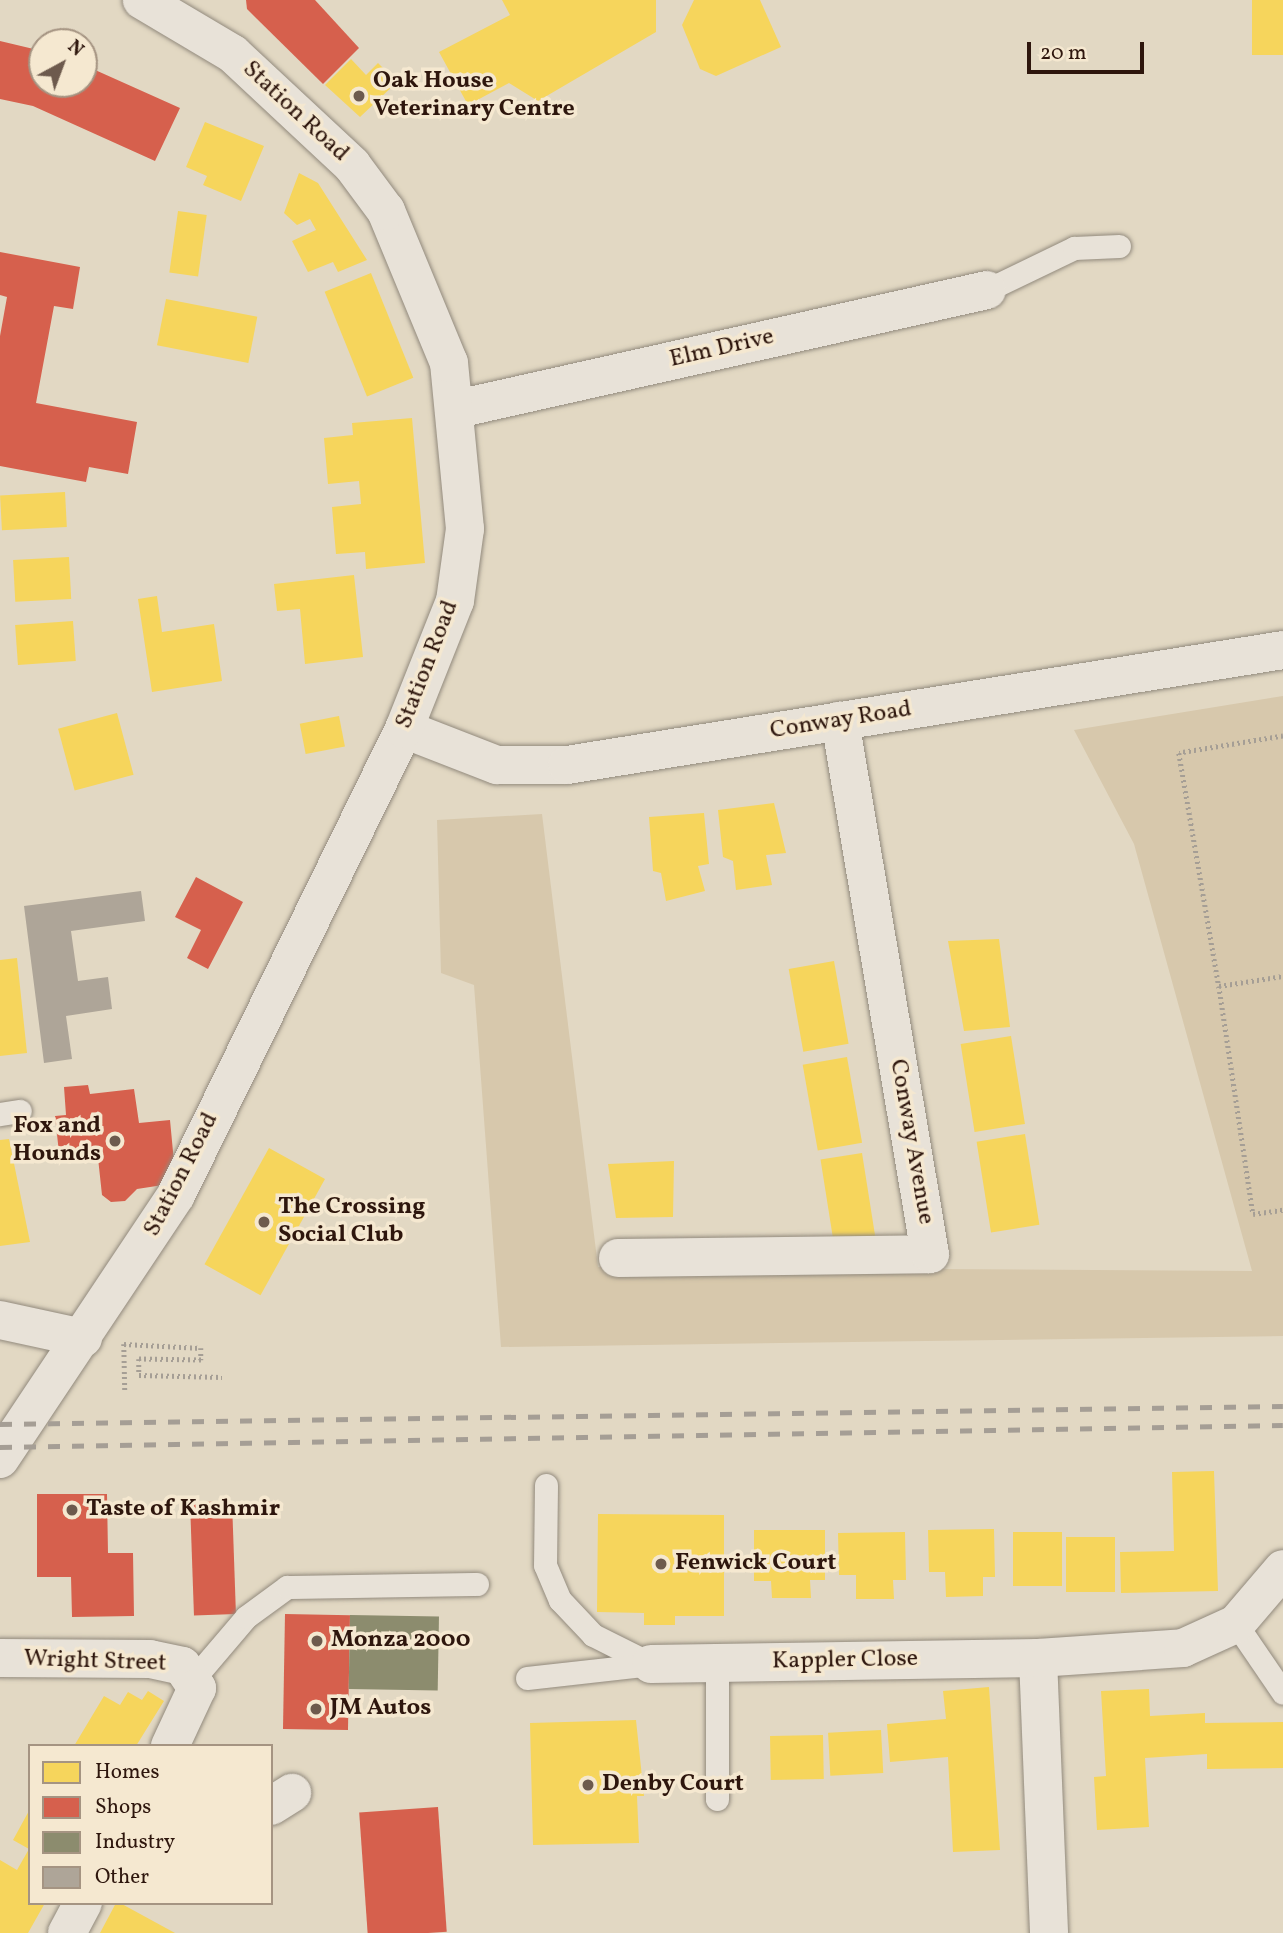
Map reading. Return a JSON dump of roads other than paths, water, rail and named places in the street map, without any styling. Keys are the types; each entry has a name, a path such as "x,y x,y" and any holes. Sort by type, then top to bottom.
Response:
{"street":[{"name":"Station Road","path":"0,1458 83,1338 176,1195 404,729 455,601 465,529 457,409 424,293 386,211 352,165 233,54 158,2"},
{"name":"Elm Drive","path":"457,409 987,289"},
{"name":"Conway Road","path":"404,729 469,759 536,766 840,721 1283,650"},
{"name":"Conway Avenue","path":"618,1258 930,1254 840,721"},
{"path":"0,1320 83,1338"},
{"name":"Kappler Close","path":"651,1664 1038,1658 1183,1648 1236,1624 1283,1569"},
{"name":"Wright Street","path":"0,1658 150,1659 192,1674"},
{"path":"1038,1658 1049,1933"},
{"path":"171,1744 192,1706 192,1674"},
{"path":"67,1933 82,1905"}],"lane":[{"path":"987,289 1074,248 1119,246"},
{"path":"546,1485 545,1565 560,1600 593,1635 651,1664"},
{"path":"192,1674 246,1617 287,1587 477,1584"},
{"path":"1236,1624 1283,1693"},
{"path":"527,1678 651,1664"},
{"path":"717,1664 718,1799"}],"railway":[{"path":"0,1424 1283,1406"},
{"path":"0,1447 1283,1425"}],"place":[{"name":"Oak House Veterinary Centre","path":"359,96"},
{"name":"Fox and Hounds","path":"115,1141"},
{"name":"The Crossing Social Club","path":"264,1222"},
{"name":"Taste of Kashmir","path":"72,1510"},
{"name":"Fenwick Court","path":"661,1564"},
{"name":"Monza 2000","path":"317,1641"},
{"name":"JM Autos","path":"316,1709"},
{"name":"Denby Court","path":"588,1785"}]}
